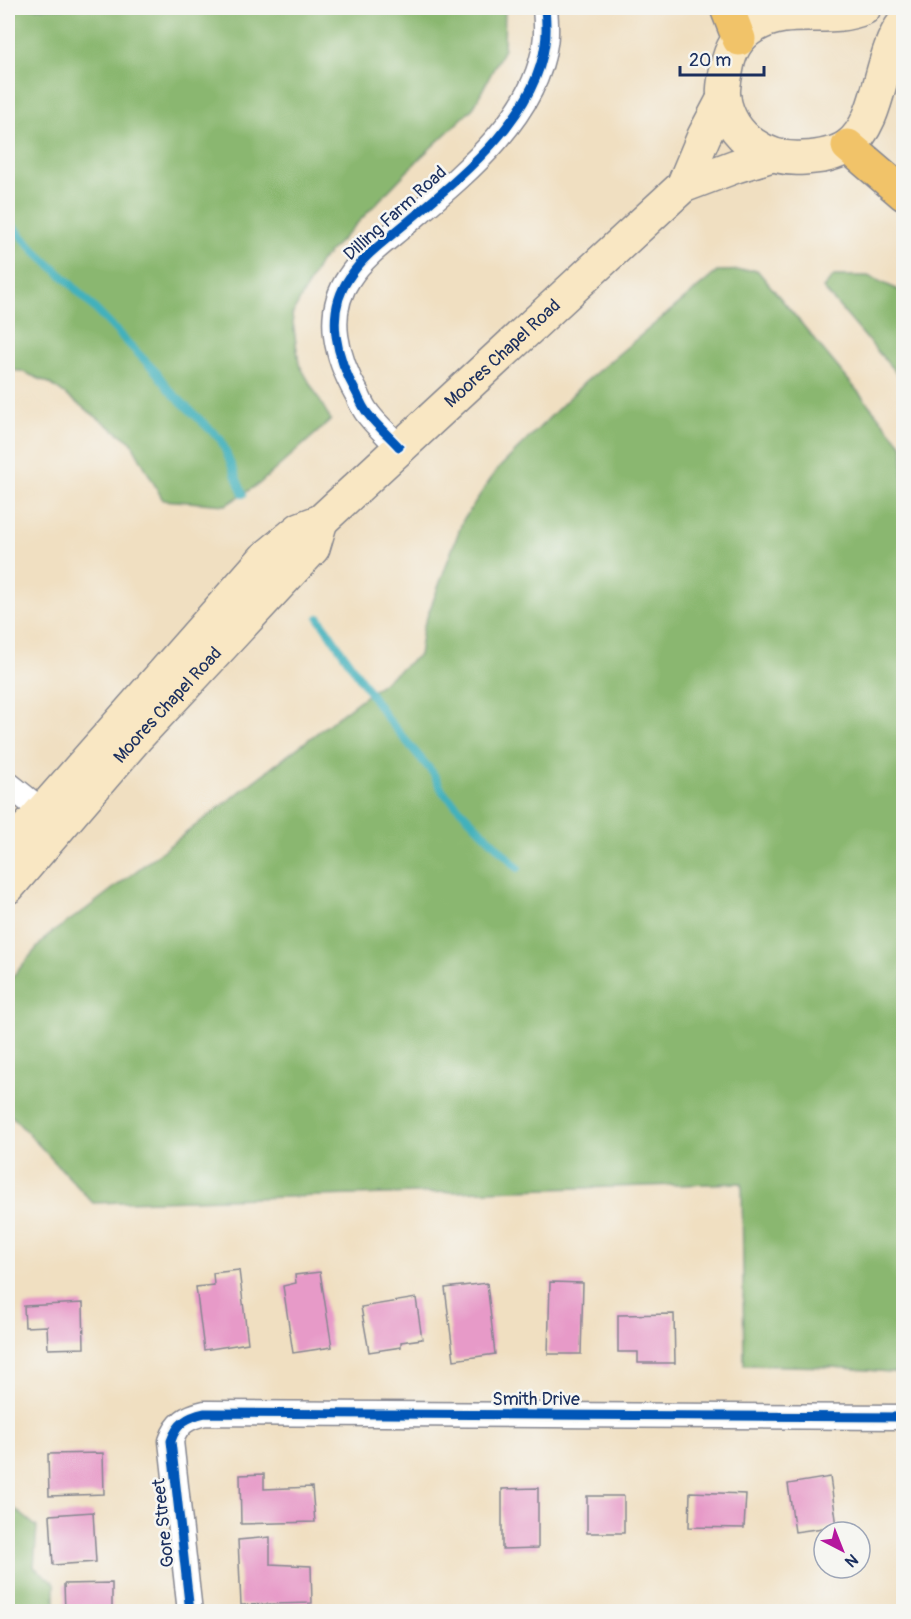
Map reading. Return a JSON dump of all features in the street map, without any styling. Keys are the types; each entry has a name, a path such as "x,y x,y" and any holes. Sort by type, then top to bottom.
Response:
{"highway":[{"path":"727,8 739,39"},
{"path":"848,146 903,194"}],"main road":[{"path":"739,39 753,27 774,16 835,15 864,8"},
{"path":"848,146 860,133 872,110 886,57 903,22"},
{"name":"Moores Chapel Road","path":"739,39 729,56 724,81 724,98 730,117 740,134 754,146 772,155 798,159 824,157 848,146"},
{"name":"Moores Chapel Road","path":"683,186 704,136 724,98"},
{"name":"Moores Chapel Road","path":"8,850 255,567 300,529 321,521 683,186 772,155"},
{"name":"Moores Chapel Road","path":"8,887 137,737 313,548 321,521"}],"street":[{"name":"Dilling Farm Road","path":"399,447 367,414 346,374 337,346 335,323 339,297 349,278 366,258 456,181 506,129 524,102 537,73 545,44 545,8"},
{"path":"8,784 42,811"},
{"name":"Smith Drive","path":"174,1431 190,1416 205,1413 903,1417"},
{"name":"Gore Street","path":"174,1431 171,1441 190,1611"}],"green space":[{"path":"8,8 505,8 504,49 473,108 420,158 320,262 292,315 299,364 331,420 259,484 226,505 163,500 131,442 49,383 21,371 8,370"},
{"path":"757,270 903,446 903,1374 832,1367 744,1365 742,1183 93,1203 8,1112 8,982 47,936 85,910 419,655 423,628 463,520 496,471 585,382 718,271"},
{"path":"834,276 868,276 903,292 903,381 823,288"},
{"path":"8,1508 15,1509 37,1527 34,1567 55,1583 55,1611 8,1611"}],"building":[{"path":"239,1270 248,1343 204,1350 196,1287 214,1285 213,1273"},
{"path":"320,1272 332,1347 293,1353 283,1286 296,1283 295,1275"},
{"path":"550,1282 583,1283 581,1354 548,1354"},
{"path":"487,1283 495,1354 454,1360 445,1288"},
{"path":"416,1298 422,1339 401,1342 401,1347 369,1352 361,1307"},
{"path":"83,1303 84,1348 48,1349 47,1326 25,1327 24,1306"},
{"path":"674,1314 675,1363 638,1363 638,1352 618,1352 618,1315"},
{"path":"103,1453 104,1494 49,1496 48,1454"},
{"path":"264,1474 264,1489 312,1487 315,1522 241,1524 240,1475"},
{"path":"830,1477 836,1520 812,1520 812,1530 795,1532 788,1484"},
{"path":"538,1488 538,1548 502,1549 502,1489"},
{"path":"690,1492 746,1494 744,1528 689,1527"},
{"path":"587,1496 624,1496 624,1533 587,1533"},
{"path":"93,1512 96,1562 53,1565 50,1515"},
{"path":"270,1537 270,1564 311,1566 312,1603 241,1605 238,1540"},
{"path":"112,1583 112,1612 65,1612 64,1584"}],"waterway":[{"path":"8,221 157,373 169,390 221,440 243,494"},
{"path":"319,618 387,718 433,773 443,792 518,868"}],"cycle path":[{"path":"399,447 366,412 344,366 339,351 335,321 341,292 368,255 470,167 511,122 538,71 546,40 545,8"},
{"path":"190,1612 171,1441 180,1425 188,1419 205,1413 904,1417"}]}
